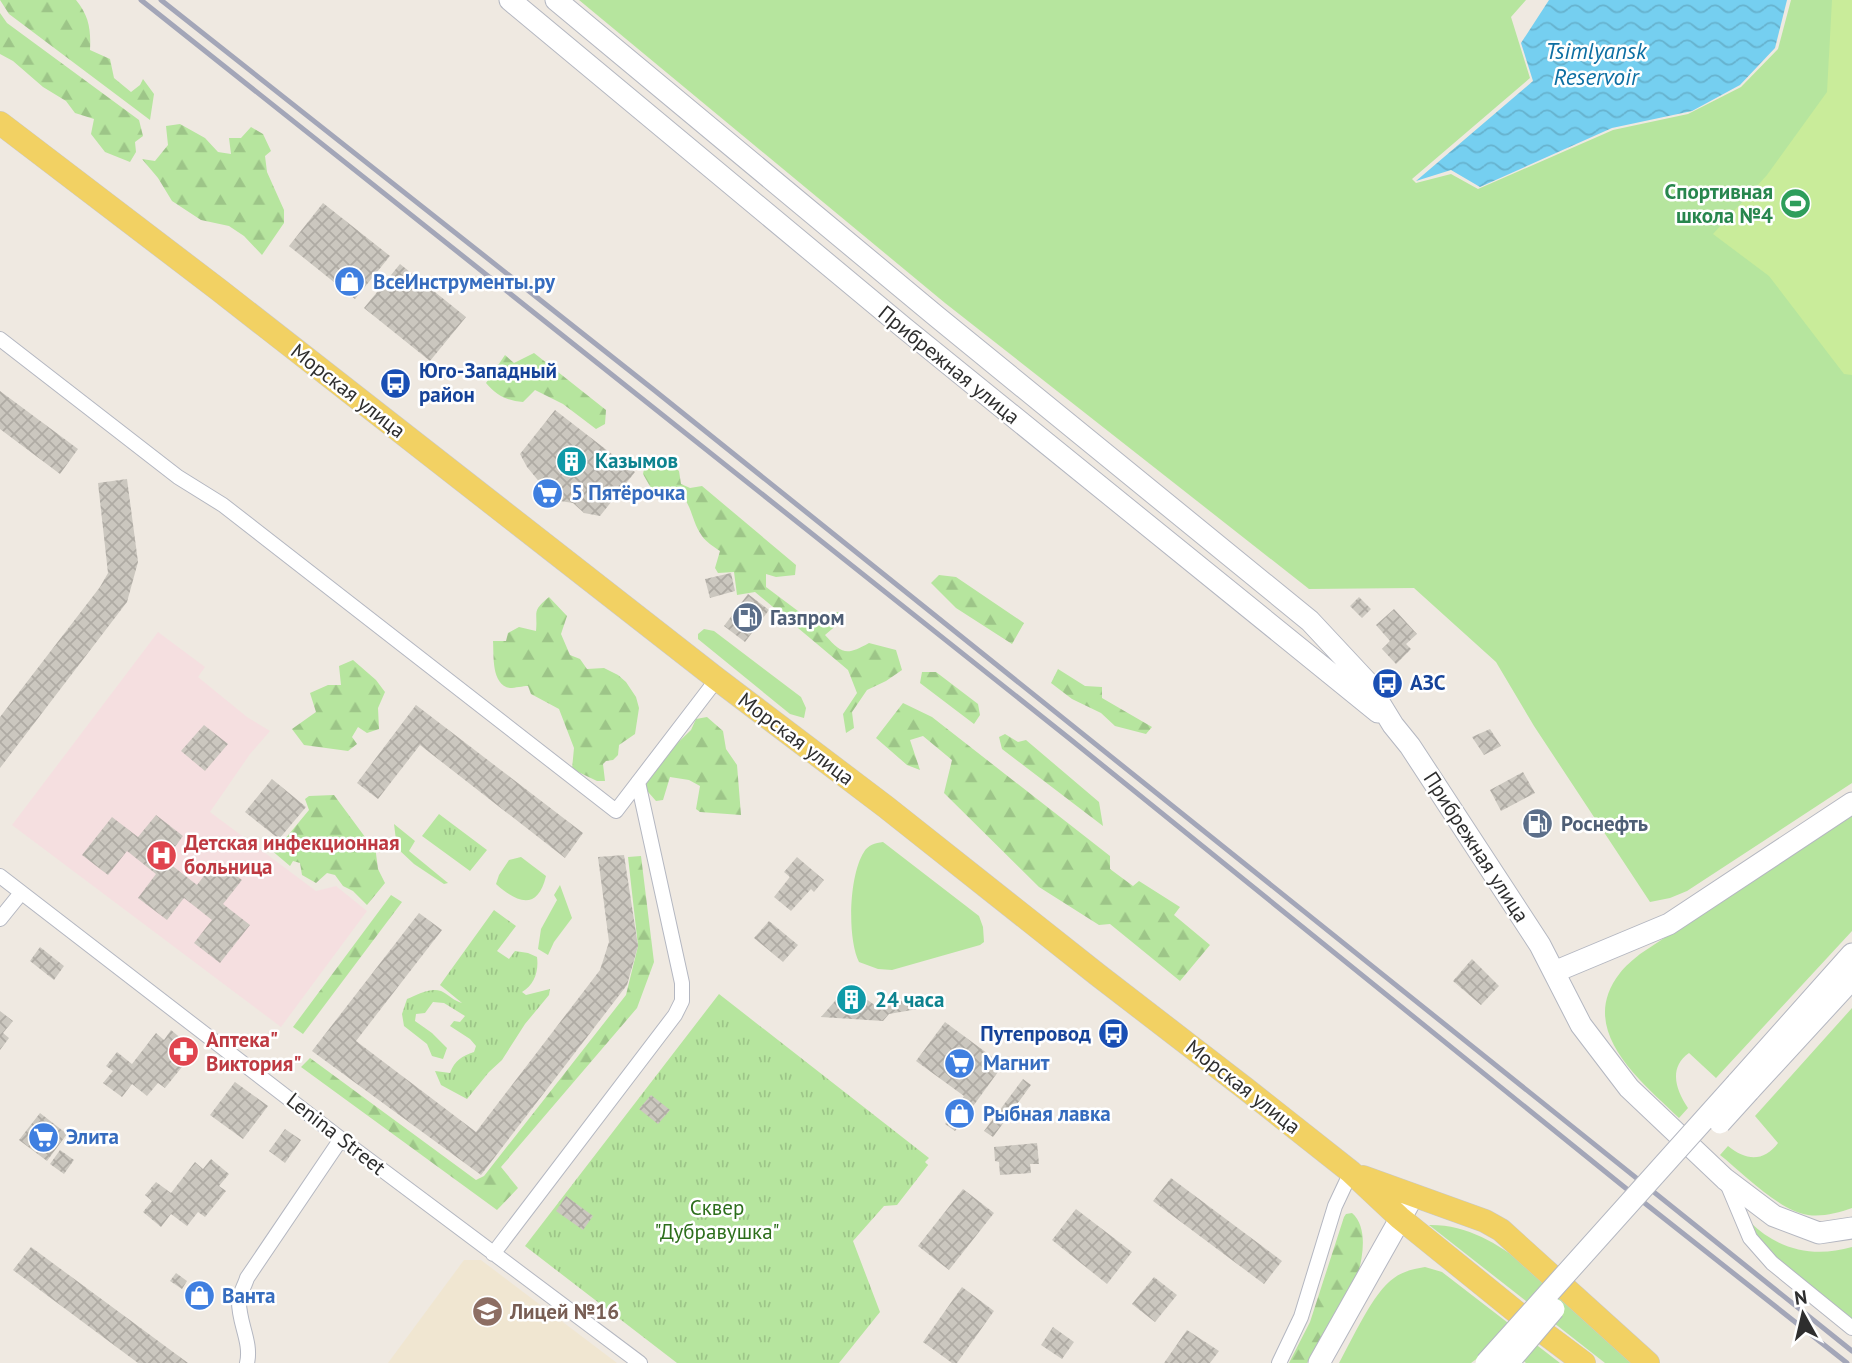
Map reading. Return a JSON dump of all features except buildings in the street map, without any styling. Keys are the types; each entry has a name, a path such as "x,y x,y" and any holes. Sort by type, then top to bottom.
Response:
{"main road":[{"name":"Прибрежная улица","path":"510,0 902,327 1393,725"},
{"name":"Прибрежная улица","path":"556,0 936,316 1310,621 1366,681 1524,919 1555,972 1581,1025 1629,1088 1725,1179 1774,1216 1819,1233 1852,1228"},
{"name":"Морская улица","path":"0,123 886,807 1351,1172 1400,1217 1520,1315 1584,1363"},
{"path":"1555,972 1669,924 1852,803"},
{"path":"1507,1363 1743,1087 1852,954"},
{"path":"1486,1363 1743,1087 1852,979"},
{"path":"1351,1172 1485,1221 1501,1230 1648,1363"},
{"path":"1319,1363 1413,1196"}],"street":[{"path":"0,340 178,477 243,521 616,811 717,679"},
{"path":"493,1254 675,1015 682,1001 682,984 638,782"},
{"name":"Lenina Street","path":"0,876 341,1139 640,1363"},
{"path":"0,919 21,893"},
{"path":"247,1363 249,1352 242,1326 239,1298 247,1278 341,1139"},
{"path":"1279,1363 1301,1317 1335,1206 1351,1172"},
{"path":"1725,1179 1749,1238 1772,1263 1852,1328"}],"shaded area":[{"name":"Детская инфекционная больница","path":"158,632 205,667 198,677 247,717 270,731 250,754 210,812 316,891 336,886 367,911 281,1027 12,825"},
{"name":"Лицей №16","path":"464,1260 481,1260 617,1363 388,1363"}],"green space":[{"path":"0,0 76,0 88,23 90,50 110,59 114,78 131,92 143,79 154,94 150,120 9,14"},
{"path":"579,0 1526,0 1511,17 1530,78 1412,179 1416,183 1451,174 1478,189 1613,130 1688,114 1741,87 1778,49 1791,0 1852,0 1852,783 1687,891 1650,902 1534,726 1496,662 1414,588 1309,589 945,303"},
{"name":"Спортивная школа №4","path":"1832,0 1852,0 1852,375 1844,374 1769,276 1713,234 1767,175 1827,92"},
{"path":"0,13 7,23 139,120 143,136 135,142 136,152 130,162 105,152 91,134 94,119 75,113 66,101 0,54"},
{"path":"180,124 205,138 218,152 231,154 229,138 241,138 251,127 263,134 271,151 265,156 267,172 284,210 284,223 262,255 244,236 229,226 201,220 172,201 142,159 155,161 168,145 166,126"},
{"path":"534,353 606,410 605,424 596,429 563,404 535,390 523,402 502,397 486,383 505,355 514,363"},
{"path":"662,457 679,471 681,484 690,488 702,486 796,565 795,575 776,577 766,574 766,587 814,623 817,613 838,612 846,617 825,635 836,646 849,651 869,643 896,650 902,670 867,690 852,712 854,728 846,733 843,714 857,693 848,670 755,592 737,595 734,572 718,573 715,568 720,551 702,536 682,495 676,490 663,497 651,488 643,474 645,464"},
{"path":"939,575 956,577 1024,623 1012,644 956,608 931,583"},
{"path":"549,597 567,616 561,634 570,655 580,659 587,669 604,668 618,675 636,697 639,708 635,734 619,745 618,755 613,760 603,764 605,781 597,781 572,769 574,748 559,709 531,694 528,686 510,688 504,686 497,676 493,641 506,641 508,633 519,627 536,631 538,609"},
{"path":"704,629 714,631 801,697 806,708 804,718 790,714 698,639 698,634"},
{"path":"353,660 376,680 385,692 378,708 379,729 367,733 358,727 352,737 357,744 348,751 304,745 292,729 316,712 310,693 328,685 341,685 339,666"},
{"path":"1058,669 1085,686 1102,687 1102,698 1152,727 1146,734 1115,726 1101,713 1072,699 1051,683"},
{"path":"922,672 936,672 978,704 980,715 974,724 920,683"},
{"path":"903,703 932,717 1110,856 1110,869 1133,886 1139,881 1180,907 1174,915 1210,945 1180,981 1110,924 1099,925 1039,887 944,793 952,760 923,736 910,740 920,770 907,765 876,738"},
{"path":"707,717 723,731 726,749 737,765 741,815 700,812 696,809 700,786 689,780 670,777 663,800 656,801 642,785 664,756 691,730 696,719"},
{"path":"1005,734 1018,742 1026,740 1099,802 1103,826 1002,749 999,737"},
{"path":"334,795 365,837 375,846 378,869 385,883 367,905 353,891 343,886 335,875 327,873 316,883 302,875 300,863 293,861 290,866 270,849 280,845 309,810 305,799 309,796"},
{"path":"439,814 487,850 470,871 422,836"},
{"path":"1852,814 1852,931 1716,1078 1689,1053 1682,1059 1678,1065 1676,1079 1688,1108 1679,1118 1632,1071 1619,1053 1609,1034 1605,1015 1608,994 1620,973 1640,954"},
{"path":"394,824 415,841 409,851 448,883 444,884 414,864 397,848"},
{"path":"883,842 979,916 984,942 892,970 878,969 859,962 851,923 855,876 866,850"},
{"path":"641,856 654,962 637,1008 501,1167 518,1188 497,1210 301,1067 310,1058 476,1180 484,1176 626,995 638,946 628,857"},
{"path":"521,857 546,876 538,894 532,899 519,899 496,884 509,860"},
{"path":"560,885 572,918 548,955 538,949 541,929 557,900 554,895"},
{"path":"391,895 402,902 303,1034 293,1027"},
{"path":"494,910 516,926 497,951 509,959 515,951 537,957 535,978 522,992 526,995 550,989 549,995 525,1024 502,1060 467,1099 441,1085 435,1071 450,1073 459,1059 474,1052 476,1046 470,1039 450,1026 454,1021 460,1022 465,1016 444,1003 433,1002 425,1013 416,1014 415,1021 447,1048 443,1059 432,1056 427,1044 404,1026 402,1014 407,999 428,991 441,991 462,1003 440,985"},
{"name":"Сквер \"Дубравушка\"","path":"719,994 929,1158 925,1162 928,1165 897,1205 884,1206 853,1241 880,1312 839,1363 677,1363 525,1246"},
{"path":"1852,1008 1852,1208 1830,1214 1808,1215 1773,1199 1720,1155 1728,1146 1748,1157 1761,1156 1773,1149 1778,1143 1755,1116"},
{"path":"1352,1213 1362,1234 1363,1250 1358,1274 1307,1363 1289,1363 1310,1322 1344,1217"},
{"path":"1750,1222 1772,1239 1797,1249 1824,1252 1852,1247 1852,1319 1796,1278 1752,1235"},
{"path":"1429,1225 1468,1231 1503,1249 1645,1363 1605,1363"},
{"path":"1425,1267 1442,1272 1560,1363 1526,1363 1505,1344 1491,1348 1471,1363 1339,1363 1371,1305 1386,1285 1401,1274"}],"water":[{"name":"Tsimlyansk Reservoir","path":"1549,0 1787,0 1775,48 1740,85 1692,111 1612,128 1480,187 1451,170 1416,181 1533,81 1521,43"}],"railway":[{"path":"141,0 1070,739 1623,1186 1847,1363"},
{"path":"161,0 654,390 1852,1351"}],"place":[{"name":"Спортивная школа №4","path":"1796,204"},
{"name":"ВсеИнструменты.ру","path":"350,282"},
{"name":"Юго-Западный район","path":"396,383"},
{"name":"Казымов","path":"572,461"},
{"name":"5 Пятёрочка","path":"548,493"},
{"name":"Газпром","path":"747,618"},
{"name":"АЗС","path":"1387,683"},
{"name":"Роснефть","path":"1538,824"},
{"name":"Детская инфекционная больница","path":"161,855"},
{"name":"24 часа","path":"852,1000"},
{"name":"Путепровод","path":"1114,1034"},
{"name":"Аптека\" Виктория\"","path":"183,1052"},
{"name":"Магнит","path":"960,1063"},
{"name":"Рыбная лавка","path":"960,1114"},
{"name":"Элита","path":"43,1137"},
{"name":"Ванта","path":"199,1296"},
{"name":"Лицей №16","path":"487,1312"}]}
